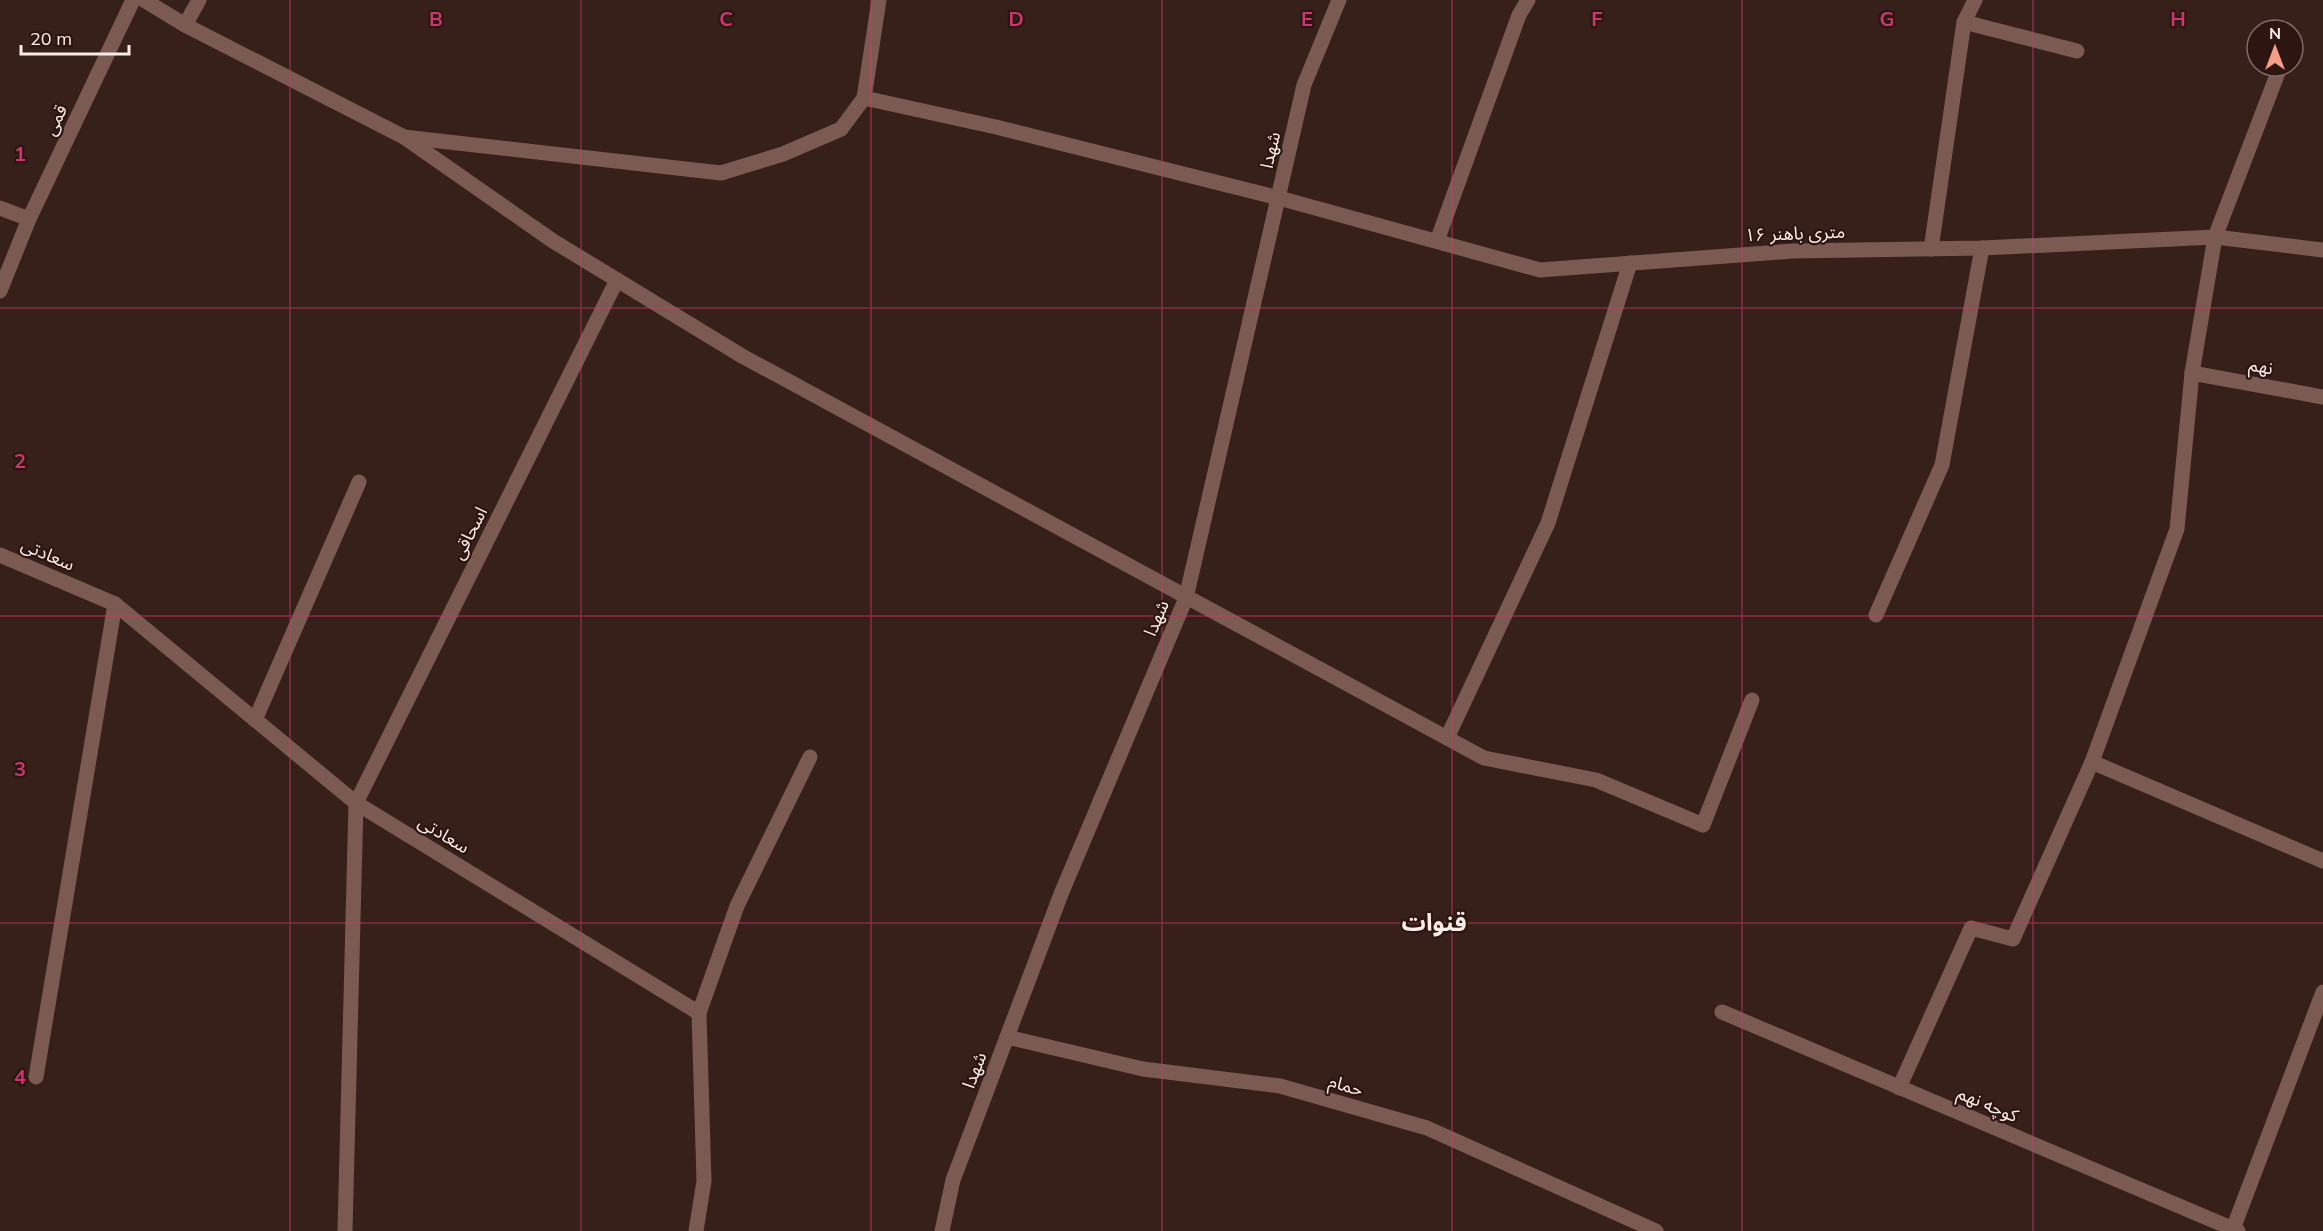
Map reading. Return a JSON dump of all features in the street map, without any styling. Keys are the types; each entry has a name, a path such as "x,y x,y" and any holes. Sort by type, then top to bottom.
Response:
{"street":[{"name":"قمی","path":"0,291 29,219 133,0"},
{"path":"144,0 185,25 404,137 553,241 742,356 1484,758 1596,780 1703,825 1752,700"},
{"path":"185,25 199,0"},
{"path":"404,137 721,173 783,154 841,129 864,98 879,0"},
{"name":"شهدا","path":"942,1231 953,1180 1061,894 1186,598 1304,85 1339,0"},
{"path":"1437,241 1519,15 1528,0"},
{"path":"1931,249 1964,22 1975,0"},
{"path":"1964,22 2077,51"},
{"path":"1899,1088 1971,928 2013,939 2092,762 2177,529 2192,374 2215,237 2276,78"},
{"name":"۱۶ متری باهنر","path":"864,98 996,127 1279,198 1540,270 1793,251 1982,248 2215,237 2323,250"},
{"path":"0,208 29,219"},
{"path":"1876,615 1942,465 1982,248"},
{"path":"1448,738 1548,524 1629,263"},
{"name":"اسحاقی","path":"356,803 617,280"},
{"name":"نهم","path":"2192,374 2323,397"},
{"path":"255,720 359,482"},
{"name":"سعادتی","path":"0,555 115,604 356,803 699,1013"},
{"path":"36,1077 115,604"},
{"path":"696,1231 704,1180 699,1013 737,906 810,757"},
{"path":"2092,762 2323,861"},
{"path":"345,1231 356,803"},
{"path":"2235,1230 2323,992"},
{"name":"کوچه نهم","path":"1722,1012 2235,1230"},
{"name":"حمام","path":"1007,1037 1143,1069 1280,1086 1427,1128 1656,1231"}],"district":[{"name":"قنوات","path":"1434,922"}]}
